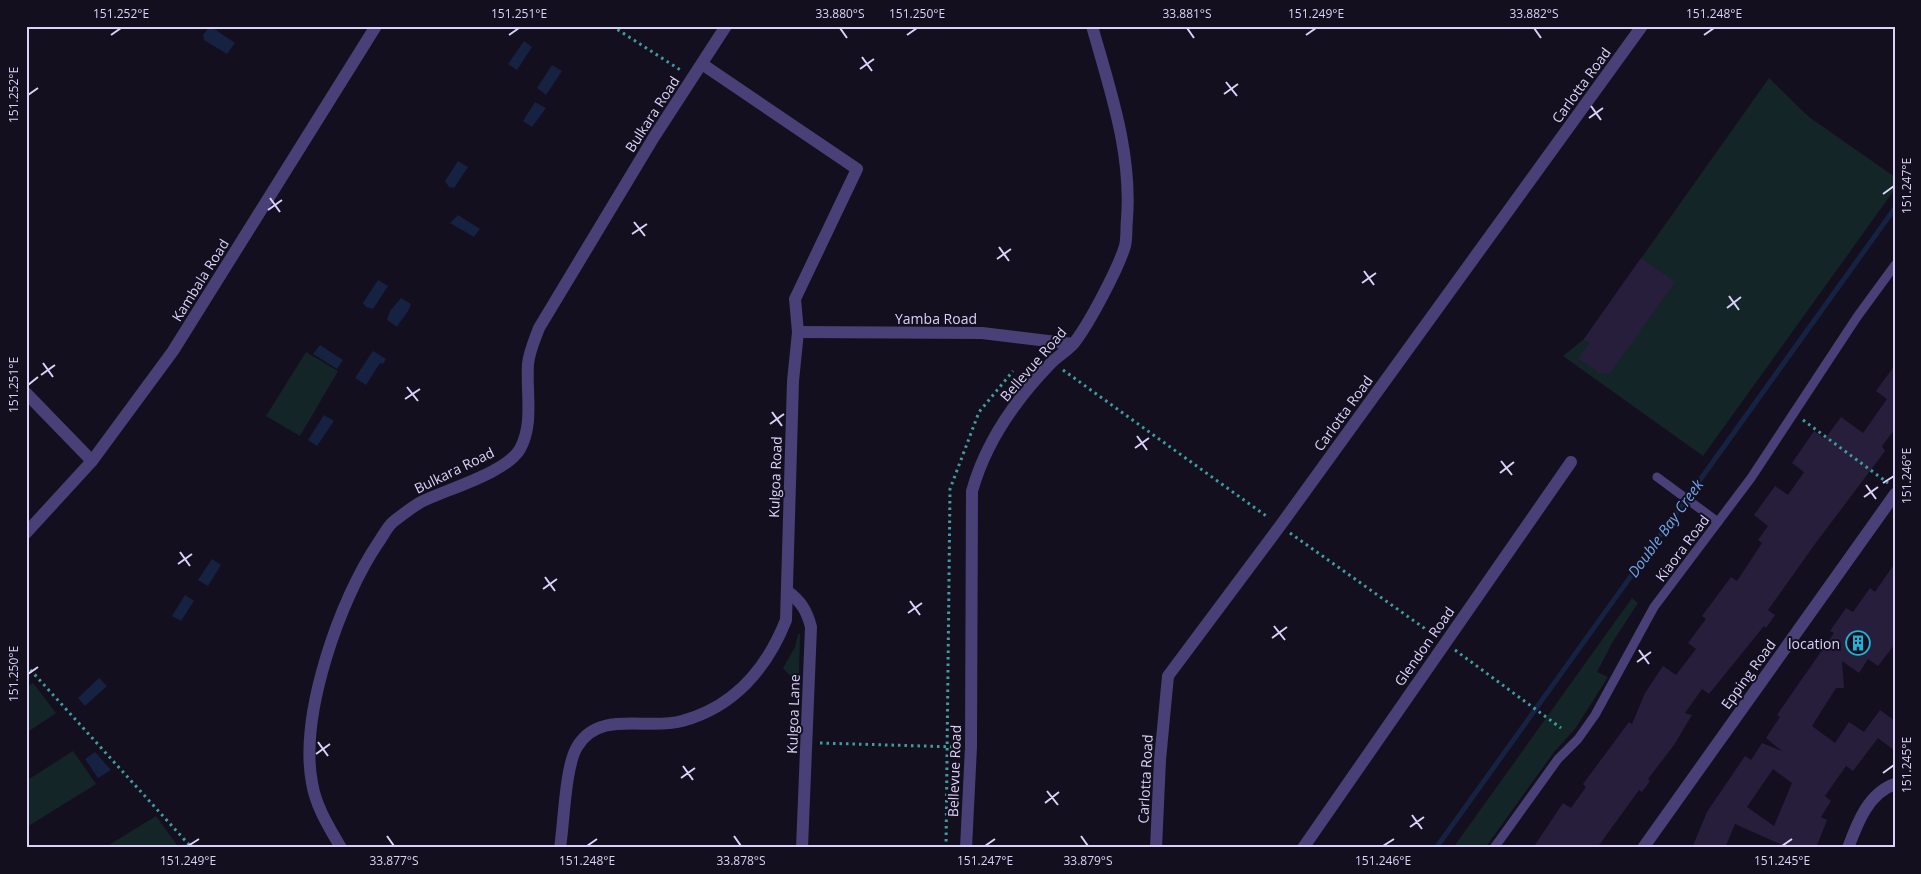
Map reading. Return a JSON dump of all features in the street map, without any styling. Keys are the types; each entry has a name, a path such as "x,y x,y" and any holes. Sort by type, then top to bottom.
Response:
{"street":[{"name":"Kambala Road","path":"26,534 92,461 173,352 376,26"},
{"name":"Bulkara Road","path":"341,848 316,802 312,782 310,734 317,695 332,641 363,564 391,523 419,503 497,469 519,450 529,427 527,400 528,361 539,328 654,137 726,26"},
{"name":"Bellevue Road","path":"966,848 971,747 972,491 980,465 1000,426 1021,397 1052,362 1073,344 1103,292 1125,245 1128,199 1122,132 1092,26"},
{"name":"Carlotta Road","path":"1156,848 1160,760 1168,676 1280,526 1642,26"},
{"name":"Kulgoa Road","path":"560,848 571,763 582,739 594,729 606,725 680,722 713,709 738,692 762,667 776,646 786,620 793,381 798,332 794,299 857,169 702,64"},
{"name":"Yamba Road","path":"798,332 982,333 1073,344"},
{"path":"26,393 92,461"},
{"name":"Glendon Road","path":"1303,848 1444,642 1571,462"},
{"name":"Epping Road","path":"1643,848 1895,494"},
{"name":"Kulgoa Lane","path":"787,592 804,606 811,627 802,848"},
{"path":"1848,848 1860,818 1869,803 1879,793 1895,784"}],"lane":[{"name":"Kiaora Road","path":"1494,848 1558,759 1578,739 1595,715 1654,607 1718,522 1895,265"},
{"path":"1657,477 1718,522"}],"path":[{"path":"612,26 680,70"},
{"path":"1052,362 1253,507"},
{"path":"1794,414 1895,487"},
{"path":"1306,544 1561,728"},
{"path":"26,665 192,848"},
{"path":"806,743 949,746"}],"shaded area":[{"path":"1769,78 1809,117 1895,177 1895,189 1703,456 1563,356 1584,339"},
{"path":"306,352 338,371 300,436 266,416"},
{"path":"1632,598 1638,603 1612,643 1597,672 1608,677 1575,729 1554,752 1485,848 1453,848"},
{"path":"798,634 800,634 799,673 791,677 783,668 795,647"},
{"path":"33,683 56,713 26,733 26,688"},
{"path":"73,751 96,784 27,827 26,781"},
{"path":"156,816 177,845 172,848 104,848"}],"water":[{"path":"210,26 235,43 227,54 204,40 203,35"},
{"path":"524,41 532,47 517,70 508,64"},
{"path":"552,65 562,71 546,95 537,88"},
{"path":"535,102 546,108 532,127 523,121"},
{"path":"458,161 468,167 454,188 449,187 445,181"},
{"path":"458,215 480,229 474,237 450,223"},
{"path":"378,280 388,286 373,309 366,307 363,303"},
{"path":"401,298 411,304 397,327 387,320 390,311"},
{"path":"320,345 343,360 337,369 313,354"},
{"path":"373,351 386,359 383,364 380,363 366,385 355,378"},
{"path":"324,415 334,421 317,446 308,440"},
{"path":"212,559 221,565 208,586 198,580"},
{"path":"185,595 194,601 181,621 172,616"},
{"path":"99,678 107,686 85,706 78,698"},
{"path":"95,752 111,770 98,778 85,759"}],"building":[{"path":"1641,258 1675,282 1610,373 1599,373 1578,358 1590,343 1584,339"},
{"path":"1895,365 1895,429 1882,446 1885,451 1768,610 1775,615 1766,628 1764,626 1709,694 1702,689 1685,713 1692,715 1674,745 1648,779 1650,781 1642,792 1639,790 1597,848 1533,848 1563,803 1571,808 1586,787 1583,784 1629,722 1632,724 1645,693 1663,666 1676,675 1696,649 1688,643 1706,619 1702,616 1731,577 1737,581 1762,543 1758,540 1768,526 1754,515 1775,486 1788,495 1804,472 1792,463 1814,431 1825,439 1841,417 1863,433 1887,399 1876,391"},
{"path":"1895,563 1895,644 1878,666 1868,659 1859,673 1842,661 1844,688 1836,688 1812,726 1835,743 1849,722 1864,732 1880,710 1895,721 1895,751 1878,738 1853,771 1846,766 1825,796 1831,801 1821,817 1827,820 1816,848 1778,848 1780,844 1735,824 1725,848 1692,848 1707,812 1745,756 1751,760 1762,743 1782,751 1766,738 1780,717 1777,715 1834,633 1830,631 1846,608 1853,612 1870,588 1875,592","holes":["1773,769 1792,783 1774,826 1747,807"]}],"waterway":[{"name":"Double Bay Creek","path":"1436,848 1895,208"}],"place":[{"name":"location","path":"1858,643"}]}
